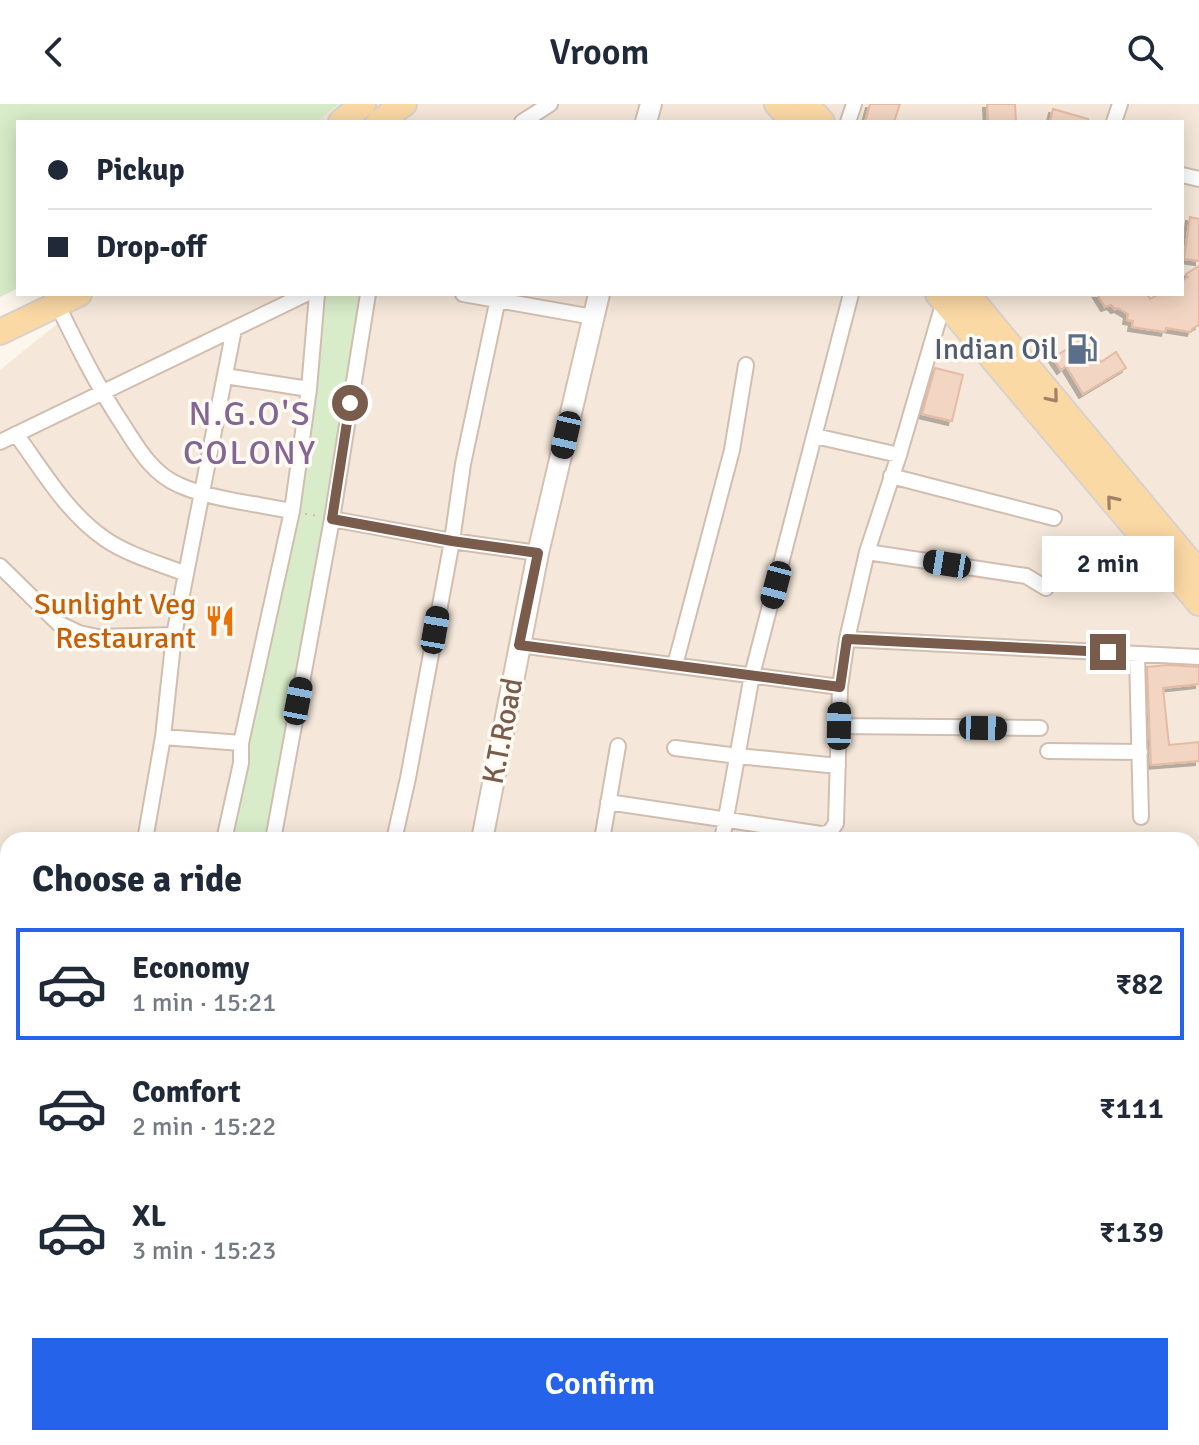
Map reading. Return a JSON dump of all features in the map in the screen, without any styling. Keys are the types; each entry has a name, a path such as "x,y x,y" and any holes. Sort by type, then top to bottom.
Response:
{"main road":[{"path":"343,120 363,104"},
{"path":"382,120 404,104"},
{"path":"777,104 791,120"},
{"path":"806,104 820,120"},
{"name":"K.T.Road","path":"484,832 538,553 598,296"},
{"path":"949,296 1195,575 1199,603"},
{"path":"0,315 60,297"},
{"path":"0,332 60,297"}],"street":[{"path":"529,119 550,104"},
{"path":"0,442 302,296"},
{"path":"226,832 241,763 241,743 299,512 317,296"},
{"path":"274,832 368,296"},
{"path":"724,832 752,675 850,296"},
{"path":"836,832 840,687 847,639 867,552 949,296"},
{"path":"60,297 101,393 147,462 178,485 202,493 299,512"},
{"path":"396,832 452,541 463,464 498,297 593,317"},
{"path":"146,832 163,737 174,635 234,329"},
{"path":"675,665 732,450 746,365"},
{"path":"225,376 309,389"},
{"path":"16,434 70,509 106,540 186,574"},
{"path":"815,436 899,455"},
{"path":"891,476 1054,518"},
{"path":"330,519 538,553"},
{"path":"867,552 1026,576 1046,588"},
{"path":"0,566 58,623 79,633 98,637 174,635"},
{"path":"847,639 1199,657"},
{"path":"519,645 840,687"},
{"path":"1137,654 1141,817"},
{"path":"839,726 1040,728"},
{"path":"163,737 241,743"},
{"path":"603,832 618,746"},
{"path":"675,748 838,766"},
{"path":"1048,751 1140,752"},
{"path":"608,802 807,832"},
{"path":"830,832 836,823"}],"path":[{"path":"299,512 330,519"}],"shaded area":[{"path":"284,104 773,104 786,120 272,120"},
{"path":"817,104 1199,104 1199,566 980,296 1184,296 1184,120 831,120"},
{"path":"92,296 935,296 1199,604 1199,832 0,832 0,370"}],"green space":[{"path":"0,104 339,104 319,120 16,120 16,289 0,297"},
{"path":"317,296 368,296 274,832 224,832 298,502"}],"building":[{"path":"870,104 900,104 895,120 866,120"},
{"path":"987,104 1015,104 1016,120 988,120"},
{"path":"1053,109 1088,119 1088,120 1050,120"},
{"path":"1190,217 1199,219 1199,261 1184,259"},
{"path":"1199,266 1199,325 1191,332 1132,327 1133,321 1127,320 1128,314 1111,305 1105,307 1098,296 1148,296 1150,299 1155,296 1184,296 1186,274"},
{"path":"1084,338 1101,362 1116,352 1126,368 1083,394 1066,366 1061,370 1053,358"},
{"path":"935,368 963,375 952,421 922,414"},
{"path":"1147,667 1199,667 1199,684 1163,688 1169,745 1199,742 1199,761 1151,765"}],"place":[{"name":"Indian Oil","path":"1082,349"},
{"name":"Sunlight Veg Restaurant","path":"220,621"}],"district":[{"name":"N.G.O'S COLONY","path":"250,434"}],"route":[{"path":"350,403 332,519 538,553 519,645 840,687 847,639 1108,652"}]}
